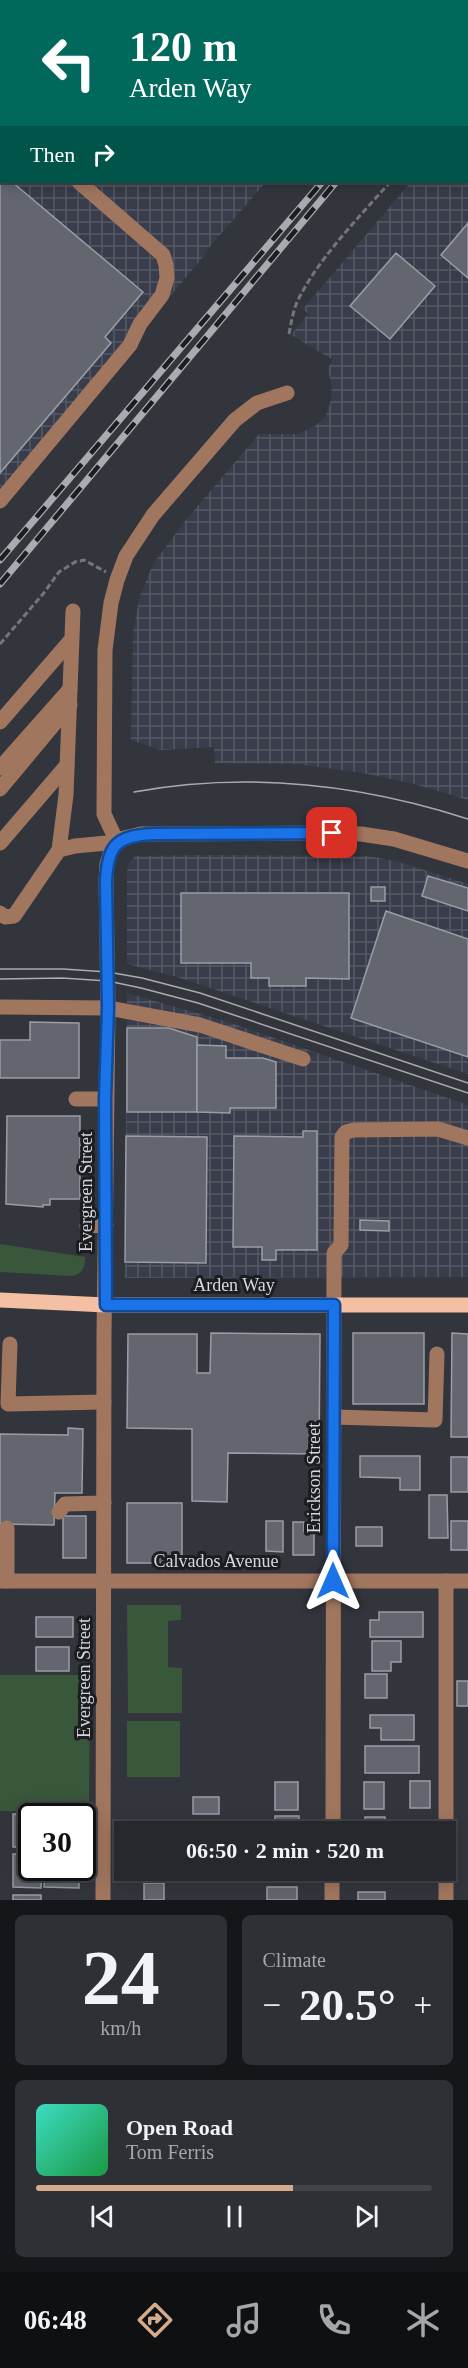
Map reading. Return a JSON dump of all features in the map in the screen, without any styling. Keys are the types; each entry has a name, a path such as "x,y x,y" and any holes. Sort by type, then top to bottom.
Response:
{"main road":[{"name":"Arden Way","path":"0,1300 106,1305 468,1305"}],"street":[{"path":"0,501 130,345 140,324 162,295 167,278 163,255 80,183"},
{"path":"117,842 104,814 104,752 105,650 111,603 117,579 126,556 153,516 234,420 257,403 287,393"},
{"path":"0,913 5,917 14,916 59,850 68,765 73,611"},
{"path":"0,722 71,640"},
{"path":"0,768 70,689"},
{"path":"0,789 70,705"},
{"path":"0,843 68,765"},
{"path":"59,850 117,842 131,836 153,834 361,834 394,839 468,861"},
{"name":"Evergreen Street","path":"103,1900 107,864 112,848 117,842"},
{"path":"0,1007 108,1008 200,1025 303,1059"},
{"path":"76,1099 105,1099"},
{"name":"Erickson Street","path":"333,1821 334,1253 341,1245 342,1137 346,1132 354,1130 438,1129 468,1138"},
{"path":"87,1226 106,1225"},
{"path":"10,1344 8,1404 104,1402"},
{"path":"334,1417 435,1420 437,1354"},
{"path":"59,1512 66,1504 104,1503"},
{"path":"3,1581 7,1528"},
{"name":"Calvados Avenue","path":"3,1581 468,1581"},
{"path":"446,1581 446,1900"},
{"path":"332,1881 332,1900"}],"path":[{"path":"288,333 295,308 313,277 338,243 389,183"},
{"path":"0,644 43,594 58,572 75,562 84,560 117,579"}],"shaded area":[{"path":"1,183 265,183 206,251 86,407 0,508"},
{"path":"410,183 468,183 468,800 414,784 363,773 297,764 215,763 214,747 160,750 131,740 133,632 140,596 153,564 185,521 259,434 299,434 315,426 326,416 332,397 331,380 327,370 333,360 291,335 308,314 303,309"},
{"path":"136,856 367,856 396,861 468,884 468,1074 177,977 127,964 127,871 129,862"},
{"path":"127,993 228,1022 468,1105 468,1277 125,1278"}],"green space":[{"path":"0,1244 85,1257 84,1267 73,1276 0,1272"},
{"path":"127,1605 181,1605 181,1620 168,1621 168,1667 182,1668 182,1713 128,1713"},
{"path":"0,1675 90,1675 89,1803 18,1803 18,1811 0,1811"},
{"path":"127,1721 180,1721 180,1777 127,1777"}],"building":[{"path":"0,183 13,183 143,292 105,337 111,343 0,473"},
{"path":"468,223 468,278 441,255"},
{"path":"396,253 435,286 390,339 350,306"},
{"path":"428,876 468,888 468,911 422,896"},
{"path":"371,887 385,887 385,901 371,901"},
{"path":"181,893 349,893 349,979 306,978 306,986 269,986 269,978 251,978 251,963 181,963"},
{"path":"386,911 468,939 468,1057 351,1018"},
{"path":"30,1022 79,1023 79,1078 0,1078 0,1040 30,1040"},
{"path":"127,1028 169,1028 197,1037 197,1112 127,1112"},
{"path":"197,1045 226,1046 226,1058 263,1058 276,1062 276,1108 230,1108 230,1113 197,1112"},
{"path":"7,1116 80,1116 80,1199 50,1199 50,1205 43,1205 43,1207 6,1204"},
{"path":"303,1131 317,1131 317,1250 276,1250 276,1260 262,1260 262,1247 233,1247 234,1136 303,1137"},
{"path":"126,1136 207,1137 206,1263 125,1262"},
{"path":"360,1220 389,1221 389,1231 360,1230"},
{"path":"211,1333 320,1334 319,1454 228,1453 227,1502 192,1501 192,1429 127,1428 128,1334 197,1334 197,1373 210,1373"},
{"path":"353,1333 424,1333 424,1404 353,1404"},
{"path":"452,1333 468,1334 468,1437 451,1437"},
{"path":"68,1428 83,1429 82,1493 55,1493 54,1525 0,1524 0,1434 68,1435"},
{"path":"360,1456 420,1456 420,1490 400,1490 400,1478 360,1477"},
{"path":"451,1457 468,1457 468,1492 451,1492"},
{"path":"429,1495 447,1495 448,1538 429,1538"},
{"path":"127,1503 182,1503 182,1563 127,1563"},
{"path":"63,1516 86,1516 86,1558 63,1558"},
{"path":"266,1521 283,1521 283,1552 266,1551"},
{"path":"451,1521 468,1521 468,1550 451,1550"},
{"path":"293,1522 304,1522 304,1531 314,1531 314,1555 293,1555"},
{"path":"356,1527 382,1527 382,1546 356,1546"},
{"path":"379,1612 423,1612 423,1637 370,1637 370,1620 379,1620"},
{"path":"36,1617 73,1617 73,1637 36,1637"},
{"path":"372,1641 401,1641 401,1662 391,1662 391,1671 372,1671"},
{"path":"36,1647 69,1647 69,1671 36,1671"},
{"path":"365,1674 387,1674 387,1698 365,1698"},
{"path":"457,1681 468,1681 468,1706 457,1706"},
{"path":"370,1715 414,1715 414,1740 381,1740 381,1728 370,1728"},
{"path":"365,1746 419,1746 419,1773 365,1773"},
{"path":"410,1781 430,1781 430,1808 410,1808"},
{"path":"275,1782 298,1782 298,1810 275,1810"},
{"path":"364,1782 384,1782 384,1809 364,1809"},
{"path":"193,1797 219,1797 219,1814 193,1814"},
{"path":"13,1814 18,1814 18,1847 13,1847"},
{"path":"275,1816 299,1816 299,1821 275,1821"},
{"path":"365,1817 385,1817 385,1821 365,1821"},
{"path":"13,1854 18,1854 18,1881 41,1881 41,1888 13,1887"},
{"path":"44,1881 79,1881 79,1888 44,1887"},
{"path":"144,1883 164,1883 164,1900 144,1900"},
{"path":"267,1887 297,1887 297,1900 267,1900"},
{"path":"358,1892 385,1892 385,1900 358,1900"},
{"path":"13,1895 41,1895 41,1900 13,1900"}],"tram line":[{"path":"134,792 219,782 303,784 386,797 468,819"},
{"path":"0,969 63,969 108,972 142,978 200,993 468,1083"},
{"path":"0,979 62,978 108,981 141,988 198,1003 468,1093"}],"railway":[{"path":"0,560 321,183"},
{"path":"0,584 335,183"}],"route":[{"path":"332,833 153,834 124,838 112,848 108,856 106,881 108,1008 105,1162 106,1305 334,1305 333,1581"}]}
